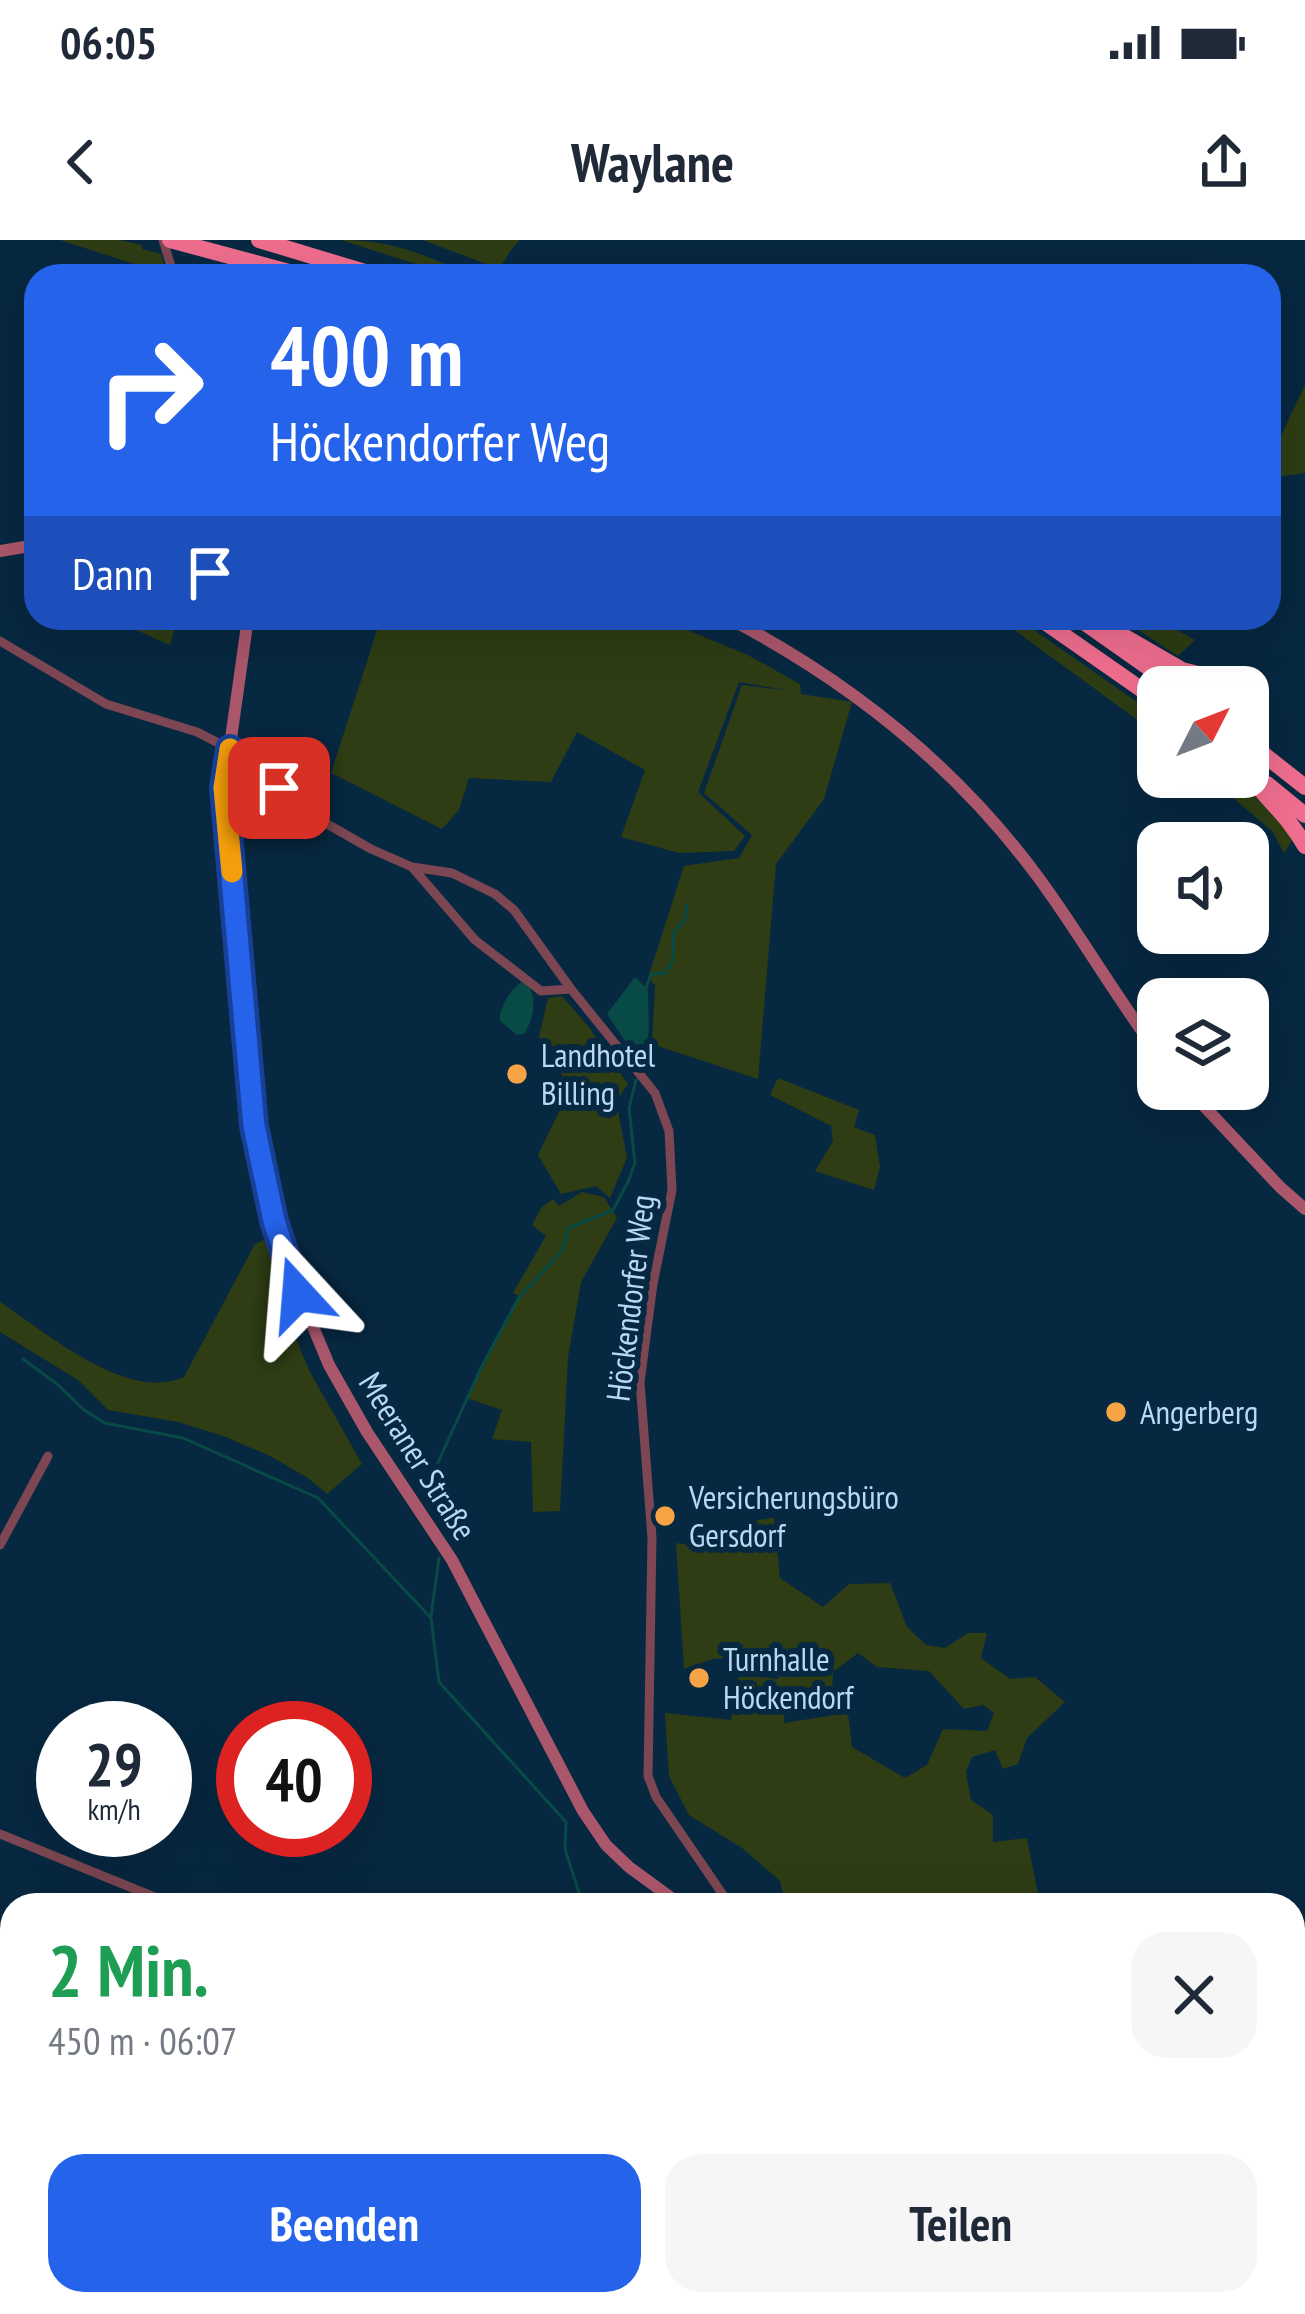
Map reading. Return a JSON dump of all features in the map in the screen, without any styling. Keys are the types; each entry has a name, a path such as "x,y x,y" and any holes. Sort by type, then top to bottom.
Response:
{"highway":[{"path":"166,240 261,264"},
{"path":"259,240 338,264"},
{"path":"1057,630 1137,686"},
{"path":"1094,630 1146,666"},
{"path":"1108,630 1175,666"},
{"path":"1269,759 1305,787"},
{"path":"1269,788 1305,815"},
{"path":"1267,798 1305,846"}],"street":[{"name":"Meeraner Straße","path":"246,630 224,788 254,1126 274,1221 298,1294 329,1365 452,1560 583,1811 606,1845 665,1893"},
{"path":"751,630 851,691 940,764 1006,836 1137,1022"},
{"name":"Höckendorfer Weg","path":"0,641 106,704 197,732 230,749 302,809 371,849 412,867 452,873 495,894 514,910 655,1093 669,1131 672,1190 652,1284 640,1382 652,1538 648,1776 656,1797 722,1893"},
{"path":"412,867 475,940 541,992 572,989"},
{"path":"1208,1110 1305,1209"},
{"path":"0,1545 48,1456"},
{"path":"0,1834 145,1893"}],"shaded area":[{"path":"60,240 142,245 142,249 161,254 164,264 134,264"},
{"path":"341,240 405,249 444,264 416,264"},
{"path":"423,240 520,240 502,264 486,264"},
{"path":"1305,385 1305,473 1281,476 1281,436"},
{"path":"136,630 174,630 170,645"},
{"path":"377,630 687,630 748,655 800,684 801,694 852,702 824,799 776,864 758,1079 652,1044 655,985 648,978 684,866 739,858 752,835 704,793 742,685 792,691 739,682 698,792 745,836 734,851 679,853 621,837 645,770 577,732 551,782 469,778 459,810 442,829 331,773"},
{"path":"1014,630 1034,630 1137,702 1137,720"},
{"path":"1138,630 1177,630 1195,640 1178,656"},
{"path":"1234,798 1262,798 1268,803 1296,835 1284,853 1269,822 1262,822"},
{"path":"635,977 648,990 643,1068 607,1014"},
{"path":"524,981 532,993 533,1007 524,1034 517,1035 500,1016 511,993"},
{"path":"562,996 628,1084 616,1101 627,1158 610,1198 596,1186 561,1194 538,1155 568,1093 555,1055 539,1037 548,998"},
{"path":"778,1078 859,1110 854,1127 875,1135 880,1167 874,1190 815,1171 833,1141 831,1126 770,1095"},
{"path":"582,1192 604,1197 617,1218 581,1282 568,1357 560,1511 533,1512 531,1442 492,1439 502,1410 467,1398 520,1297 513,1293 546,1236 532,1225 541,1208 553,1199 559,1206"},
{"path":"268,1238 298,1344 362,1464 327,1494 270,1456 226,1437 178,1422 108,1410 78,1380 0,1332 0,1302 63,1346 113,1373 162,1382 184,1377 255,1244"},
{"path":"774,1518 780,1578 823,1607 849,1584 890,1583 907,1627 926,1645 945,1648 968,1633 987,1633 981,1658 1010,1679 1035,1677 1065,1702 1027,1738 1018,1764 1003,1769 995,1750 972,1757 966,1772 971,1800 993,1815 993,1842 1027,1838 1038,1893 783,1893 780,1881 742,1848 689,1815 669,1776 665,1713 731,1720 739,1675 778,1679 779,1669 753,1669 750,1652 684,1669 676,1543 746,1544 754,1553 749,1521","holes":["858,1653 877,1667 929,1671 964,1709 983,1705 994,1713 987,1731 943,1729 927,1765 905,1778 852,1747 848,1713 784,1723 786,1686 832,1692 833,1672"]}],"waterway":[{"path":"646,988 651,974 665,973 671,963 674,932 684,921 687,905"},
{"path":"454,1541 425,1491 518,1299 561,1252 569,1228 613,1210 628,1182 635,1163 629,1108 636,1080"},
{"path":"23,1359 105,1423 183,1438 318,1498 431,1618 439,1682 566,1822 565,1849 579,1893"},
{"path":"431,1616 439,1558"}],"slow traffic":[{"path":"230,749 224,788 232,872"}],"place":[{"name":"Landhotel Billing","path":"517,1074"},
{"name":"Angerberg","path":"1116,1412"},
{"name":"Versicherungsbüro Gersdorf","path":"665,1516"},
{"name":"Turnhalle Höckendorf","path":"699,1678"}],"route":[{"path":"279,788 230,749 224,788 254,1126 274,1221 298,1294"}]}
